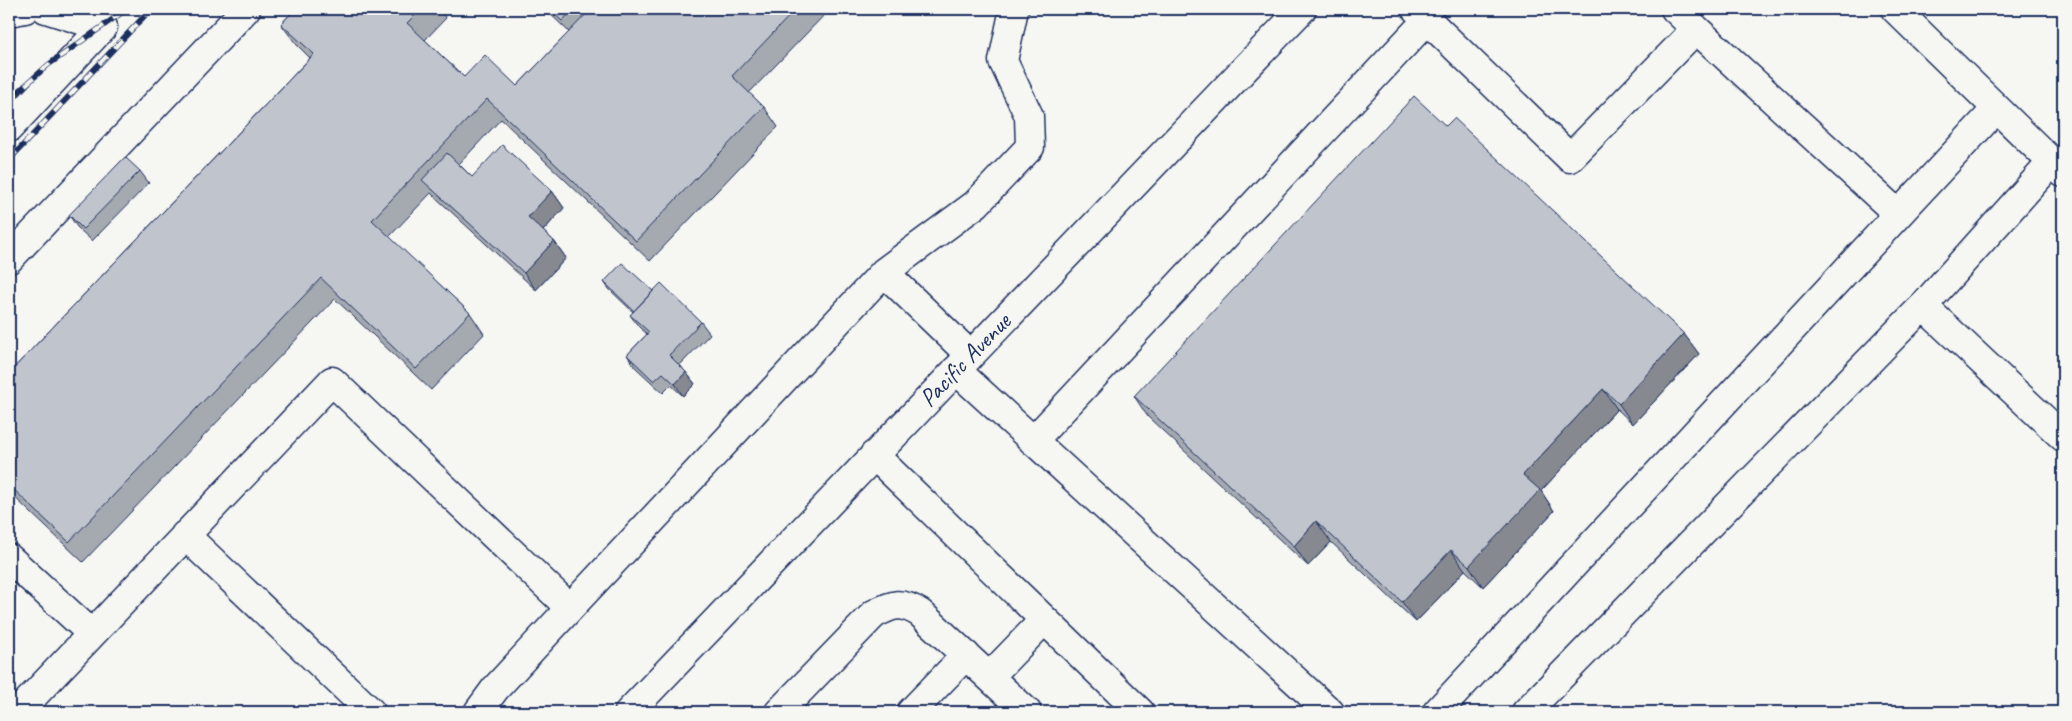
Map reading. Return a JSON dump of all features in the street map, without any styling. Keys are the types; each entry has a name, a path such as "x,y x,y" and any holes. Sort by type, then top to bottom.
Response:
{"street":[{"path":"9,12 25,9"},
{"path":"9,128 104,27 46,9"},
{"path":"9,259 246,9"},
{"path":"478,712 495,689 884,272 976,204 1030,147 1029,116 1003,61 1014,9"},
{"name":"Pacific Avenue","path":"629,712 1302,9"},
{"path":"1675,9 1898,214"},
{"path":"1526,712 2058,168 1895,9"},
{"path":"1033,441 1422,14 1570,158 1696,29"},
{"path":"1437,712 1996,109"},
{"path":"884,272 1033,441 1330,712"},
{"path":"1923,306 2063,437"},
{"path":"18,712 332,381 570,608"},
{"path":"874,456 1140,712"},
{"path":"184,535 371,712"},
{"path":"9,558 92,634"},
{"path":"779,712 874,614 892,604 908,606 920,613 1027,712"},
{"path":"990,676 1044,620"},
{"path":"919,710 966,655"}],"building":[{"path":"295,9 421,9 407,23 464,77 485,55 517,86 591,9 796,9 732,76 764,107 636,241 487,99 372,220 470,313 416,369 321,278 69,542 9,485 9,373 314,54 281,24"},
{"path":"549,9 574,9 562,21"},
{"path":"1414,96 1446,126 1454,118 1684,334 1619,404 1603,389 1523,475 1540,490 1469,566 1451,550 1402,602 1316,521 1294,546 1134,396"},
{"path":"502,145 552,191 528,217 554,241 524,273 422,180 447,153 472,177"},
{"path":"125,157 140,171 83,229 69,215"},
{"path":"622,263 653,291 634,311 604,282"},
{"path":"661,283 701,322 669,355 686,372 675,384 663,373 654,381 627,355 649,332 630,315"}],"railway":[{"path":"9,100 48,65 127,9"},
{"path":"9,160 151,9"}]}
